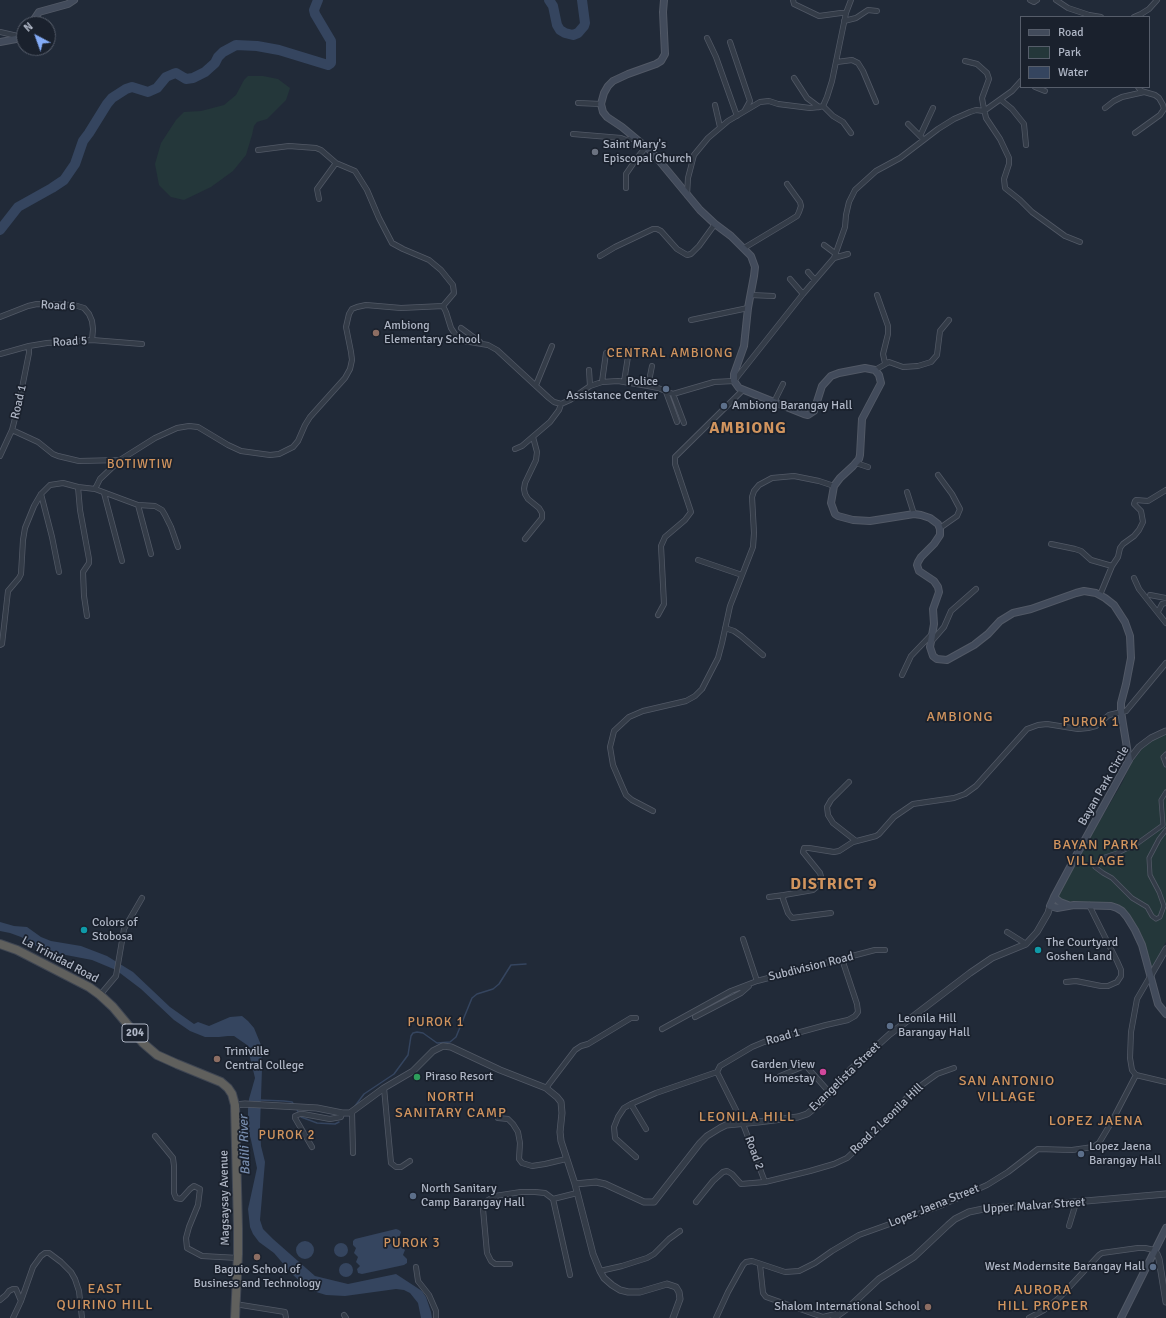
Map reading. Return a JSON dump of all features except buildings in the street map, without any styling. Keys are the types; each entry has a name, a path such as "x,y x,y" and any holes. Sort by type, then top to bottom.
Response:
{"highway":[{"name":"La Trinidad Road","path":"0,944 17,950 77,980 100,995 113,1007 143,1043 157,1055 221,1082"},
{"name":"Magsaysay Avenue","path":"221,1082 232,1094 235,1106 238,1228 235,1318"}],"main road":[{"path":"36,16 39,12 68,4 74,0"},
{"path":"664,0 663,12 665,54 656,64 613,81 604,93 601,104 603,112 607,117 622,127 646,147 657,158 687,195 715,224 731,236 751,256 755,267 748,308 744,346 734,374 734,381 739,388 743,390 804,414 811,414 816,408 822,386 831,376 865,368 875,370 879,375 881,383 862,419 860,455 856,463 834,486 831,504 834,512 838,516 853,520 866,521 914,514 930,518 938,524 940,528 940,535 921,557 917,565 919,571 934,581 938,587 939,592 933,609 934,624 930,642 933,656 937,659 946,660 974,645 988,634 1000,621 1013,613 1031,609 1076,593 1084,591 1100,595 1114,605 1125,622 1130,636 1131,658 1121,703 1122,724 1129,760"},
{"path":"0,42 16,39"},
{"name":"Bayan Park Circle","path":"1050,906 1054,896 1129,760"},
{"path":"1054,896 1060,902 1070,905"},
{"path":"1050,906 1111,906 1117,908 1127,917 1142,945 1158,1004 1166,1014"},
{"path":"1121,1318 1166,1228"}],"street":[{"path":"793,0 794,4 818,16 846,13"},
{"path":"821,107 827,97 844,21 851,0"},
{"path":"1030,0 1034,2 1037,0"},
{"path":"1056,0 1068,8 1089,16"},
{"path":"1136,16 1149,9 1157,0"},
{"path":"844,21 856,18 868,10 877,11"},
{"path":"0,32 16,35"},
{"path":"707,38 716,57 737,116"},
{"path":"730,42 750,101 744,112"},
{"path":"836,62 852,60 858,63 876,102"},
{"path":"965,62 977,64 987,73 989,79 982,98 986,118 1000,139 1009,158 1009,164 1004,179 1005,188 1032,212 1065,236 1080,242"},
{"path":"794,78 807,98 843,122 851,133"},
{"path":"443,306 451,328 457,337 464,341 488,345 497,350 554,402 561,404 570,400 590,386 602,382 618,381 648,386 673,394 714,382 734,381 835,256 845,227 849,202 855,190 876,171 900,158 954,119 976,110 984,111 1001,100 1020,83"},
{"path":"1038,88 1045,91"},
{"path":"1135,133 1160,115 1164,109 1159,98 1155,95 1144,92 1139,88"},
{"path":"1105,108 1122,97 1144,92"},
{"path":"1001,100 1012,109 1024,124 1026,145"},
{"path":"687,195 688,178 694,155 708,138 720,127 760,102 769,101 778,104 821,107"},
{"path":"578,103 601,104"},
{"path":"716,106 720,127"},
{"path":"920,136 933,108"},
{"path":"908,124 925,140"},
{"path":"573,134 620,138 626,140 636,138"},
{"path":"94,489 100,479 120,460 155,438 177,428 189,426 198,427 241,451 270,455 279,454 293,447 298,441 305,424 345,378 350,368 352,360 346,322 348,314 352,309 357,306 366,305 401,308 443,306 454,293 452,284 441,270 429,260 403,249 392,242 356,171 336,163 321,150 316,148 289,146 258,150"},
{"path":"626,188 626,174 646,147"},
{"path":"320,199 317,189 336,163"},
{"path":"744,248 797,216 801,206 800,202 787,184"},
{"path":"600,256 615,247 653,229 661,231 677,249 686,255 691,254 699,246 715,224"},
{"path":"824,245 835,256"},
{"path":"835,256 848,254"},
{"path":"808,272 815,280"},
{"path":"790,279 803,294"},
{"path":"751,294 773,296"},
{"path":"877,295 888,326 888,334 883,354 885,363"},
{"name":"Road 6","path":"0,317 37,304 74,305 84,308 89,314 93,329 92,340"},
{"path":"691,320 748,308"},
{"path":"875,370 889,362 903,367 918,366 931,362 937,355 940,331 948,320"},
{"path":"461,328 481,343"},
{"name":"Road 5","path":"0,354 28,346 47,343 92,340 142,344"},
{"name":"Road 1","path":"0,456 12,430 19,403 29,353 28,346"},
{"path":"536,385 552,346"},
{"path":"624,382 628,350"},
{"path":"602,382 606,353"},
{"path":"648,386 652,366"},
{"path":"589,370 590,386"},
{"path":"774,402 783,384"},
{"path":"658,615 664,604 661,546 665,536 685,520 691,512 675,464 675,457 743,390"},
{"path":"666,392 677,422"},
{"path":"673,394 684,423"},
{"path":"515,449 522,446 554,418 561,404"},
{"path":"12,430 38,442 53,454 58,456 79,460 120,460"},
{"path":"525,539 542,518 542,513 539,508 528,498 524,489 524,484 536,460 537,452 533,437"},
{"path":"856,463 868,467"},
{"path":"938,474 952,494 960,509 957,516 952,521 940,528"},
{"path":"653,811 632,800 626,795 613,765 610,747 614,731 629,717 643,711 686,701 695,696 702,689 718,658 730,606 753,547 754,533 752,497 759,486 772,478 794,476 834,486"},
{"path":"0,645 2,644 8,591 21,574 23,540 26,528 34,506 41,494 50,485 63,483 94,489 138,505 155,506 162,510 171,527 178,547"},
{"path":"78,487 80,510 89,558 89,563 83,572 85,609 87,616"},
{"path":"1100,595 1112,566 1118,557 1120,548 1134,536 1143,522 1141,510 1134,504 1135,501 1152,500 1166,490"},
{"path":"907,492 914,514"},
{"path":"104,493 122,561"},
{"path":"41,494 59,572"},
{"path":"138,505 151,554"},
{"path":"1051,544 1076,549 1081,551 1091,560 1112,566"},
{"path":"698,560 742,575"},
{"path":"1134,578 1139,589 1166,623"},
{"path":"930,642 944,627 951,611 976,589"},
{"path":"1150,595 1166,598"},
{"path":"1159,610 1162,604 1166,603"},
{"path":"725,628 734,631 763,655"},
{"path":"902,675 911,656 933,632"},
{"path":"769,897 784,896 813,890 820,884 822,876 804,854 804,848 834,852 839,851 856,841 876,836 894,817 913,804 954,798 970,791 1023,734 1032,727 1047,724 1078,729 1096,726 1109,715 1126,711 1166,664"},
{"name":"Bayan Park Circle","path":"1129,760 1145,742 1166,731"},
{"path":"1166,754 1163,758 1166,765"},
{"path":"849,782 830,800 827,807 828,815 833,823 856,841"},
{"path":"1166,792 1161,800 1162,825 1138,843 1120,852 1105,857 1096,864 1096,867 1112,878 1132,898 1147,907 1152,916 1156,919 1160,917 1164,906 1159,892 1150,875 1149,858 1159,839 1166,830"},
{"path":"784,896 783,899 788,913 792,918 831,913"},
{"path":"100,995 116,976 124,929 142,898"},
{"path":"1066,982 1076,981 1108,986 1117,982 1121,976 1117,961 1089,905"},
{"name":"Evangelista Street","path":"575,1184 596,1182 605,1184 644,1202 654,1202 708,1136 720,1128 726,1125 798,1117 806,1114 821,1103 851,1070 890,1034 992,958 1026,944 1037,932 1048,913 1050,906"},
{"path":"1006,932 1026,944"},
{"name":"Subdivision Road","path":"743,939 757,981 875,950 885,950"},
{"path":"1166,950 1137,999 1131,1032 1130,1058 1132,1070 1136,1075 1166,1082"},
{"name":"Road 1","path":"717,1072 720,1066 752,1047 764,1042 848,1020 855,1016 858,1012 842,959"},
{"path":"662,1029 731,991 757,981"},
{"path":"695,1017 741,993 751,984"},
{"path":"546,1088 575,1050 592,1042 631,1018 636,1018"},
{"path":"235,1106 248,1104 317,1108 342,1113 352,1112 384,1088 413,1071 437,1048 442,1046 450,1047 500,1070 546,1088 558,1097 560,1102 562,1113 560,1132 566,1159 575,1184 593,1254 600,1271 604,1278 612,1285 620,1290 628,1292 640,1292 667,1284 676,1287 679,1292 680,1299 674,1318"},
{"path":"780,1076 807,1066 830,1093"},
{"name":"Road 2 Leonila Hill","path":"696,1202 713,1181 727,1171 732,1174 741,1184 764,1182 810,1171 834,1164 847,1158 876,1131 912,1092 937,1074 954,1068"},
{"path":"636,1157 615,1138 614,1127 624,1108 630,1104 680,1084 717,1072 743,1124"},
{"name":"Lopez Jaena Street","path":"716,1318 728,1292 746,1262 752,1262 785,1272 799,1270 815,1263 832,1250 859,1235 940,1206 987,1185 1008,1172 1038,1149 1072,1150 1093,1148 1111,1123 1136,1075"},
{"path":"384,1088 391,1163 396,1167 400,1167 410,1161"},
{"path":"630,1104 646,1129"},
{"path":"352,1112 353,1154"},
{"path":"312,1148 295,1116 303,1114 330,1119 341,1117 342,1113"},
{"path":"498,1118 508,1118 516,1128 520,1143 519,1159 522,1163 532,1166 566,1159"},
{"name":"Road 2","path":"743,1124 764,1182"},
{"path":"155,1136 172,1158 174,1193 176,1198 181,1199 194,1186 200,1188 198,1205 186,1238 187,1248 202,1256 238,1258"},
{"path":"510,1264 495,1264 491,1261 487,1253 483,1209 488,1200 495,1196 521,1192 545,1193 553,1199 570,1275"},
{"path":"553,1199 577,1192"},
{"name":"Upper Malvar Street","path":"834,1318 879,1279 914,1257 948,1225 969,1212 988,1208 1166,1194"},
{"path":"1069,1226 1076,1202"},
{"path":"600,1271 647,1258 654,1254 669,1239 680,1231"},
{"path":"1029,1318 1044,1310 1060,1297 1102,1253 1138,1248 1154,1250 1157,1254 1166,1302"},
{"path":"13,1318 22,1301 33,1267 45,1253 49,1253 61,1262 71,1272 75,1279 79,1291 82,1318"},
{"path":"760,1265 763,1293 766,1297 823,1317 841,1313"},
{"path":"416,1267 418,1281 430,1295 436,1311 436,1318"},
{"path":"0,1300 13,1289 16,1290 22,1301"},
{"path":"235,1304 285,1312 286,1318"}],"green space":[{"path":"248,76 263,76 278,79 290,88 286,100 267,119 257,122 254,126 246,155 233,171 211,187 184,200 171,197 159,185 155,164 161,143 176,120 184,112 201,111 224,105 236,95 244,80"},
{"path":"1166,734 1166,942 1152,967 1138,928 1130,915 1124,909 1111,903 1070,902 1061,899 1057,894 1122,783 1132,762 1142,749 1153,740"}],"water":[{"path":"0,922 14,926 27,927 41,937 51,941 81,946 107,956 133,972 170,1007 194,1024 198,1022 209,1026 230,1017 242,1016 248,1021 254,1028 261,1045 262,1069 260,1126 261,1146 265,1162 260,1220 263,1229 315,1276 348,1284 396,1274 422,1291 426,1297 432,1318 421,1318 418,1303 410,1293 404,1290 396,1289 345,1296 326,1295 313,1291 292,1274 274,1253 259,1242 253,1234 250,1227 248,1209 257,1168 248,1129 248,1109 249,1099 255,1078 247,1045 234,1036 205,1037 190,1031 174,1020 141,989 116,970 92,960 45,951 21,937 0,931"},
{"path":"396,1229 401,1232 399,1238 403,1241 401,1246 405,1250 403,1255 407,1259 407,1263 404,1265 362,1274 358,1273 357,1269 360,1266 356,1262 358,1257 354,1253 356,1248 353,1245 353,1241 355,1239"},
{"path":"305,1241 311,1244 314,1250 311,1256 305,1259 299,1256 296,1250 299,1244"},
{"path":"341,1243 346,1245 348,1250 346,1255 341,1257 336,1255 334,1250 336,1245"},
{"path":"346,1263 351,1265 353,1270 351,1275 346,1277 341,1275 339,1270 341,1265"}],"waterway":[{"path":"0,230 18,207 64,180 75,164 83,141 107,104 112,98 126,89 132,87 148,92 157,88 166,77 176,73 186,79 193,78 205,72 215,63 223,52 236,45 257,46 279,50 328,65 331,63 331,41 314,10 318,0"},
{"path":"549,0 553,6 557,25 560,30 573,35 578,33 585,23 582,0"},
{"path":"355,1106 364,1094 394,1074 408,1055 411,1036 413,1033 423,1033 437,1043 450,1042 456,1037 472,998 477,994 493,989 499,984 511,965 526,964"},
{"path":"259,1100 292,1102 294,1105"},
{"path":"296,1108 301,1117 317,1123 335,1124 339,1122"}],"place":[{"name":"Saint Mary's Episcopal Church","path":"595,152"},
{"name":"Ambiong Elementary School","path":"376,333"},
{"name":"Police Assistance Center","path":"666,389"},
{"name":"Ambiong Barangay Hall","path":"724,406"},
{"name":"Colors of Stobosa","path":"84,930"},
{"name":"The Courtyard Goshen Land","path":"1038,950"},
{"name":"Leonila Hill Barangay Hall","path":"890,1026"},
{"name":"Triniville Central College","path":"217,1059"},
{"name":"Garden View Homestay","path":"823,1072"},
{"name":"Piraso Resort","path":"417,1077"},
{"name":"Lopez Jaena Barangay Hall","path":"1081,1154"},
{"name":"North Sanitary Camp Barangay Hall","path":"413,1196"},
{"name":"Baguio School of Business and Technology","path":"257,1257"},
{"name":"West Modernsite Barangay Hall","path":"1153,1267"},
{"name":"Shalom International School","path":"928,1307"}],"district":[{"name":"CENTRAL AMBIONG","path":"670,354"},
{"name":"AMBIONG","path":"748,429"},
{"name":"BOTIWTIW","path":"140,465"},
{"name":"AMBIONG","path":"960,717"},
{"name":"PUROK 1","path":"1091,723"},
{"name":"BAYAN PARK VILLAGE","path":"1096,854"},
{"name":"DISTRICT 9","path":"834,885"},
{"name":"PUROK 1","path":"436,1023"},
{"name":"SAN ANTONIO VILLAGE","path":"1007,1090"},
{"name":"NORTH SANITARY CAMP","path":"451,1106"},
{"name":"LEONILA HILL","path":"747,1117"},
{"name":"LOPEZ JAENA","path":"1096,1121"},
{"name":"PUROK 2","path":"287,1136"},
{"name":"PUROK 3","path":"412,1244"},
{"name":"EAST QUIRINO HILL","path":"105,1298"},
{"name":"AURORA HILL PROPER","path":"1043,1298"}],"water label":[{"name":"Balili River","path":"245,1145"}]}
